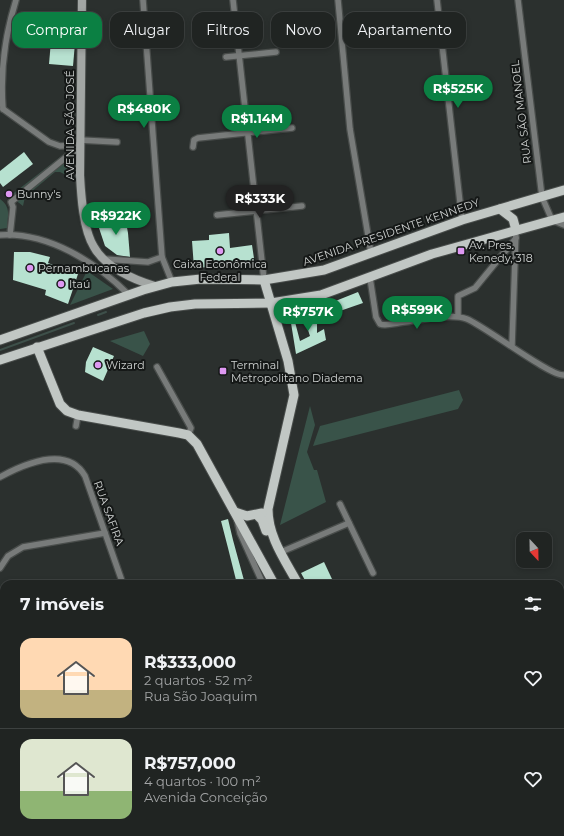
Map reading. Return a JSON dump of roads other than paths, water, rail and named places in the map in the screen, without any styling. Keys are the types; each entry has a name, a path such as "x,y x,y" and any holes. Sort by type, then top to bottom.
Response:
{"main road":[{"name":"AVENIDA SÃO JOSÉ","path":"82,0 80,144 81,187 88,231 94,248 104,259 126,275 155,286"},
{"name":"AVENIDA PRESIDENTE KENNEDY","path":"0,340 155,286 172,282 201,279 264,280 324,270 462,220 564,190"},
{"path":"500,209 513,219 516,234"},
{"path":"0,360 144,313 170,307 195,304 271,303 321,295 432,254 516,234 564,217"},
{"path":"264,280 288,361 294,395 268,509 272,535 296,580"},
{"path":"37,347 60,404 67,411 78,415 188,435 197,444 272,580"},
{"path":"236,514 247,516 257,515 268,509"},
{"path":"257,515 262,520 271,544 281,552"}],"street":[{"path":"16,0 4,60 1,109 49,142 60,146 117,142"},
{"path":"143,0 162,257 172,282"},
{"path":"233,0 264,280"},
{"path":"338,0 350,129 371,253"},
{"path":"437,0 462,220"},
{"name":"RUA SÃO MANOEL","path":"518,0 542,197 552,220"},
{"path":"226,57 276,52"},
{"path":"192,147 194,140 198,138 292,128"},
{"path":"10,234 13,208 11,202 80,144"},
{"path":"217,215 302,206"},
{"path":"552,220 564,225"},
{"path":"0,235 10,234 49,243 76,255 107,274 129,295"},
{"path":"458,316 458,296 475,288 516,234"},
{"path":"512,345 516,234"},
{"path":"104,259 148,262 162,257"},
{"path":"370,278 376,317 380,324 458,316 478,325 512,345 540,366 560,375 564,374"},
{"path":"157,367 191,428 188,435"},
{"path":"76,426 78,415"},
{"name":"RUA SAFIRA","path":"0,477 38,460 61,461 77,466 80,469 106,533 122,580"},
{"path":"340,504 373,573"},
{"path":"236,514 240,533 261,580"},
{"path":"281,552 349,523"},
{"path":"0,568 8,556 23,547 106,533"}],"waterway":[{"path":"98,315 106,312"},
{"path":"0,350 74,323"}],"place":[{"name":"Bunny's","path":"9,194"},
{"name":"Caixa Econômica Federal","path":"220,251"},
{"name":"Av. Pres. Kenedy, 318","path":"461,251"},
{"name":"Pernambucanas","path":"30,268"},
{"name":"Itaú","path":"61,284"},
{"name":"Wizard","path":"98,365"},
{"name":"Terminal Metropolitano Diadema","path":"223,371"}]}
